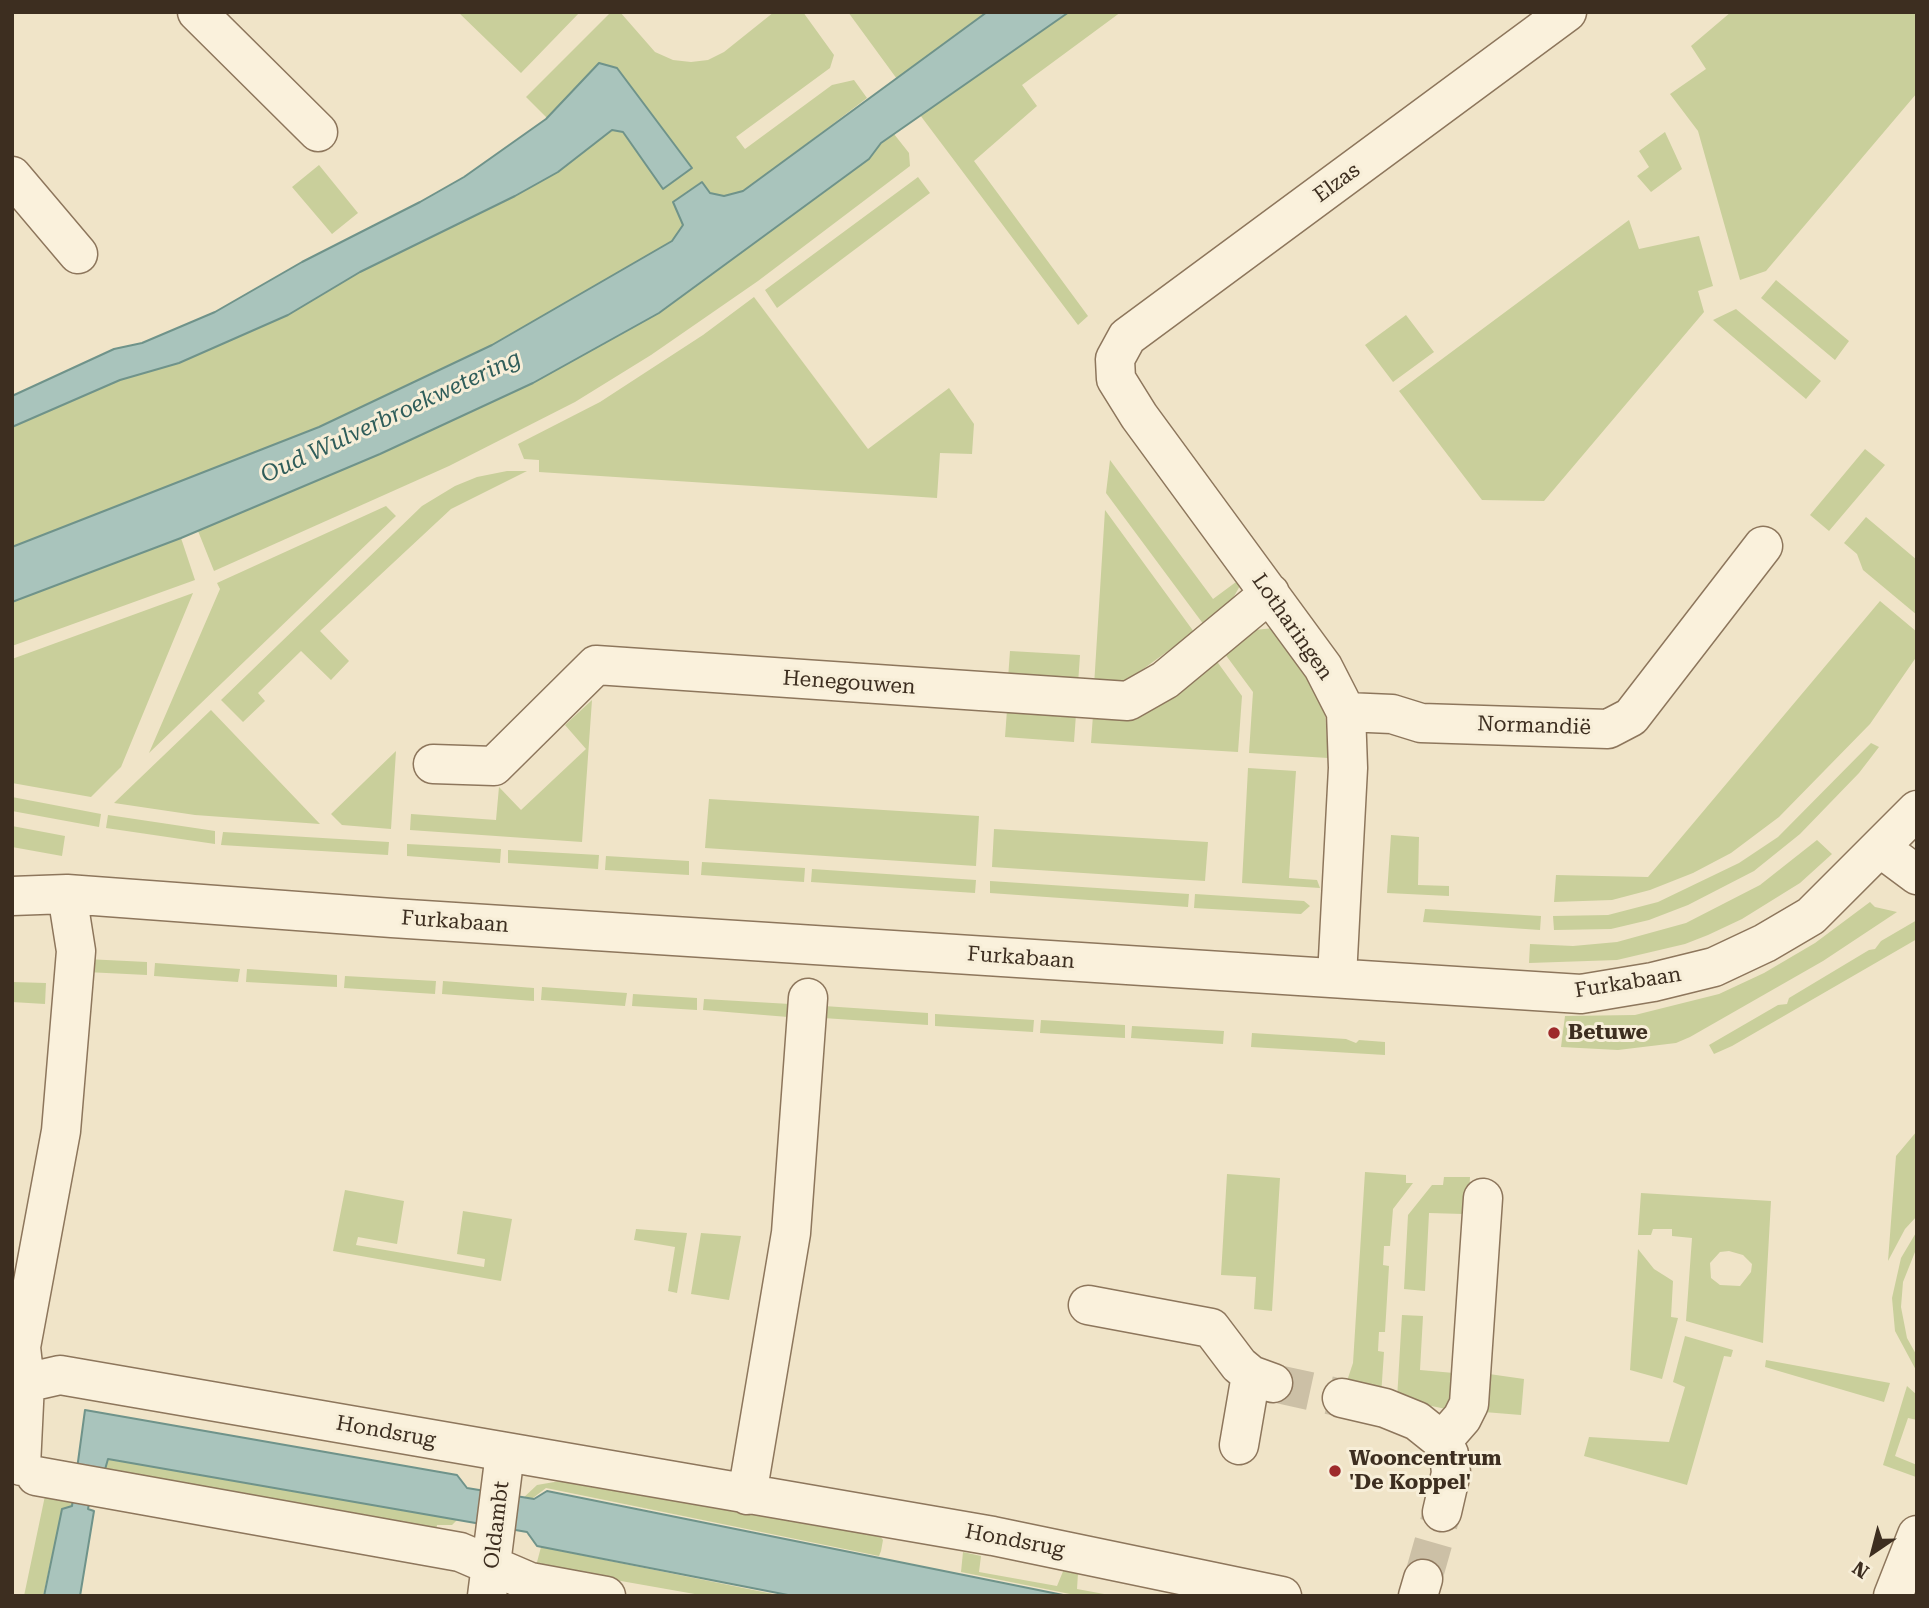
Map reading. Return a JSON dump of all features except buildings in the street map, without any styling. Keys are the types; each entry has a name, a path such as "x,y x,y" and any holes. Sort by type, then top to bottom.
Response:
{"street":[{"path":"197,12 318,132"},
{"name":"Elzas","path":"1115,359 1127,337 1567,12"},
{"path":"12,176 78,254"},
{"name":"Lotharingen","path":"1115,359 1116,379 1139,416 1323,667 1346,712 1348,768 1337,977"},
{"name":"Normandië","path":"1346,712 1392,714 1421,723 1608,729 1631,717 1763,546"},
{"name":"Henegouwen","path":"433,764 494,766 596,665 1128,701 1165,680 1270,593"},
{"name":"Furkabaan","path":"12,896 67,894 392,918 1581,994 1653,982 1714,967 1811,916 1882,849 1917,810"},
{"path":"1882,849 1917,875"},
{"name":"Furkabaan","path":"12,878 67,894"},
{"path":"67,894 76,951 61,1131 21,1347 38,1474 115,1492 460,1552 491,1570 530,1582 606,1596"},
{"path":"747,1495 791,1233 808,998"},
{"path":"1442,1441 1462,1418 1469,1404 1483,1198"},
{"path":"1088,1305 1211,1328 1239,1365 1262,1379 1239,1445"},
{"name":"Hondsrug","path":"25,1383 61,1375 504,1463 747,1495 993,1536 1283,1596"},
{"path":"1342,1398 1385,1408 1418,1421 1442,1441 1449,1454 1451,1474 1442,1512"},
{"name":"Oldambt","path":"491,1570 504,1463"},
{"path":"1893,1596 1917,1535"}],"green space":[{"path":"458,12 580,12 521,73"},
{"path":"611,12 620,12 655,52 673,60 691,62 708,60 724,52 774,12 803,12 834,55 830,68 736,137 745,149 832,85 854,80 867,98 743,192 724,196 710,193 701,182 674,202 684,226 672,241 492,345 319,427 12,547 12,427 120,380 288,315 360,272 558,172 612,130 623,132 663,188 599,64 547,118 526,97"},
{"path":"848,12 987,12 897,79"},
{"path":"1069,12 1121,12 1022,85 1037,106 974,161 1088,316 1078,325 920,115"},
{"path":"1731,12 1917,12 1917,93 1766,271 1740,280 1698,131 1670,94 1706,69 1691,46"},
{"path":"1665,132 1682,169 1651,192 1637,176 1649,167 1639,151"},
{"path":"894,134 909,153 910,166 758,281 651,355 575,402 449,466 214,571 198,531 380,454 533,383 659,313 869,159 881,143"},
{"path":"319,165 358,213 332,234 292,187"},
{"path":"918,177 930,193 777,308 765,290"},
{"path":"1629,220 1639,249 1699,236 1713,286 1698,291 1704,312 1544,501 1482,500 1399,391"},
{"path":"1776,280 1849,341 1835,360 1761,298"},
{"path":"754,297 868,449 949,388 974,424 972,454 940,453 937,498 539,472 539,460 524,459 518,444 600,402 703,335"},
{"path":"1736,309 1821,381 1806,399 1713,320"},
{"path":"1406,315 1434,352 1393,382 1365,345"},
{"path":"1865,449 1885,465 1829,531 1810,515"},
{"path":"1110,460 1213,599 1236,582 1241,584 1228,607 1204,625 1106,493"},
{"path":"507,471 527,471 451,509 320,631 349,661 331,680 301,651 258,693 265,701 243,722 221,700 422,506 455,486 477,477"},
{"path":"386,506 396,516 149,753 220,589 217,583"},
{"path":"1105,510 1194,632 1124,683 1094,686"},
{"path":"1866,517 1917,560 1917,615 1863,570 1857,554 1844,543"},
{"path":"181,538 195,580 12,646 12,602"},
{"path":"193,593 121,767 91,797 12,783 12,659"},
{"path":"1880,601 1917,632 1917,656 1870,724 1779,817 1731,853 1693,873 1650,890 1612,900 1554,902 1556,875 1648,877"},
{"path":"1274,628 1306,672 1325,709 1328,758 1249,753 1253,692 1222,650 1245,631"},
{"path":"1010,651 1080,655 1078,684 1008,679"},
{"path":"1213,656 1242,696 1238,752 1091,743 1093,715"},
{"path":"592,700 582,842 410,830 411,814 496,820 499,787 521,810 586,749 565,725"},
{"path":"211,710 320,824 195,815 114,803"},
{"path":"1007,710 1076,714 1074,742 1005,737"},
{"path":"1871,743 1879,747 1859,773 1800,834 1754,871 1688,905 1649,920 1611,929 1554,930 1553,916 1608,915 1658,902 1739,863 1778,837"},
{"path":"396,751 391,829 342,825 331,814"},
{"path":"1248,768 1296,771 1289,878 1317,880 1320,888 1242,883"},
{"path":"12,797 101,814 99,827 12,811"},
{"path":"709,799 979,816 976,866 705,848"},
{"path":"108,815 215,831 215,844 106,828"},
{"path":"12,826 65,836 62,856 12,847"},
{"path":"994,829 1208,842 1205,881 992,867"},
{"path":"223,832 389,842 388,855 221,845"},
{"path":"1391,835 1419,837 1418,885 1449,886 1449,896 1387,893"},
{"path":"1817,840 1832,854 1800,883 1742,919 1708,935 1685,944 1617,960 1529,963 1530,944 1573,946 1617,942 1686,923 1760,885"},
{"path":"407,844 501,849 500,863 407,856"},
{"path":"508,850 599,855 598,869 508,863"},
{"path":"606,856 689,861 689,875 605,870"},
{"path":"702,862 805,868 804,882 701,875"},
{"path":"812,869 976,880 975,893 811,882"},
{"path":"990,881 1189,894 1188,907 990,893"},
{"path":"1195,894 1304,901 1310,906 1301,914 1194,908"},
{"path":"1870,902 1875,907 1897,912 1823,961 1690,1037 1676,1043 1618,1050 1561,1047 1565,1016 1635,1015 1719,994 1764,973 1815,943"},
{"path":"1425,909 1541,916 1540,930 1423,922"},
{"path":"1917,920 1917,939 1714,1054 1709,1045 1778,1005 1787,1004 1789,998 1869,950 1875,949 1881,941"},
{"path":"86,959 147,962 147,975 86,972"},
{"path":"155,963 240,969 238,982 154,976"},
{"path":"247,969 337,975 337,987 246,982"},
{"path":"345,976 436,981 435,994 344,988"},
{"path":"443,981 534,988 534,1001 442,994"},
{"path":"12,982 46,983 45,1004 12,1002"},
{"path":"542,987 627,993 625,1006 541,1000"},
{"path":"633,994 697,998 697,1010 632,1006"},
{"path":"704,999 790,1004 788,1017 703,1010"},
{"path":"824,1006 928,1013 928,1025 823,1018"},
{"path":"935,1014 1034,1020 1033,1032 935,1026"},
{"path":"1041,1020 1125,1025 1125,1038 1040,1033"},
{"path":"1132,1026 1224,1031 1223,1044 1131,1038"},
{"path":"1252,1033 1346,1039 1356,1043 1359,1040 1385,1042 1385,1055 1251,1047"},
{"path":"1917,1131 1917,1216 1905,1229 1888,1261 1896,1156"},
{"path":"1365,1172 1406,1175 1406,1183 1413,1183 1393,1209 1390,1246 1384,1246 1383,1265 1389,1266 1385,1332 1379,1332 1378,1351 1384,1352 1381,1396 1345,1387 1353,1363"},
{"path":"1227,1174 1280,1178 1272,1311 1254,1309 1256,1277 1221,1275"},
{"path":"1444,1177 1470,1177 1468,1210 1463,1214 1429,1213 1425,1291 1404,1289 1408,1215 1432,1185 1443,1185"},
{"path":"345,1190 404,1201 397,1244 358,1237 356,1245 484,1267 485,1259 457,1254 463,1211 512,1219 501,1281 333,1251"},
{"path":"1641,1193 1771,1201 1763,1343 1686,1321 1692,1238 1672,1236 1672,1229 1653,1229 1651,1235 1638,1235","holes":["1729,1251 1743,1255 1752,1264 1751,1272 1740,1286 1720,1285 1711,1278 1710,1263 1720,1252"]},
{"path":"636,1229 687,1233 677,1293 668,1291 675,1247 634,1240"},
{"path":"1917,1231 1917,1247 1903,1282 1901,1307 1907,1338 1917,1356 1917,1372 1895,1331 1892,1298 1901,1258"},
{"path":"701,1233 741,1236 729,1300 691,1294"},
{"path":"1638,1249 1654,1269 1673,1281 1671,1317 1678,1318 1662,1379 1630,1370"},
{"path":"1402,1315 1423,1316 1420,1370 1454,1373 1451,1410 1397,1399"},
{"path":"1685,1336 1733,1350 1731,1357 1724,1356 1687,1485 1584,1456 1589,1437 1669,1442 1685,1387 1673,1382"},
{"path":"1766,1360 1890,1383 1884,1402 1765,1367"},
{"path":"1489,1374 1524,1379 1521,1415 1484,1412"},
{"path":"1907,1386 1917,1395 1917,1420 1908,1418 1895,1456 1917,1465 1916,1477 1883,1465"},
{"path":"107,1459 458,1519 452,1525 437,1525 436,1532 104,1473"},
{"path":"560,1481 880,1536 883,1540 881,1551 879,1556 546,1488 533,1498 531,1507 521,1500 537,1485"},
{"path":"46,1491 74,1496 72,1506 62,1510 43,1596 24,1596"},
{"path":"541,1547 783,1596 706,1596 536,1566"},
{"path":"963,1552 981,1556 979,1572 1057,1586 1064,1569 1078,1573 1077,1589 1115,1596 1080,1596 961,1572"}],"water":[{"name":"Oud Wulverbroekwetering","path":"987,12 1069,12 881,143 869,159 659,313 533,383 380,454 181,538 12,602 12,547 319,427 492,345 672,241 683,225 673,202 702,182 710,193 724,196 743,191"},
{"path":"599,63 617,68 692,168 663,189 623,132 612,130 558,172 360,272 288,315 179,363 120,380 12,427 12,396 114,349 142,343 215,312 302,262 420,202 464,177 546,119"},
{"path":"85,1410 457,1475 467,1488 534,1499 547,1491 1068,1596 793,1596 537,1546 527,1532 108,1459 104,1473 95,1473 88,1509 94,1511 80,1596 44,1596 62,1509 72,1506"}],"tunnel":[{"path":"1273,1383 1342,1398"},
{"path":"1423,1579 1442,1512"}],"place":[{"name":"Betuwe","path":"1554,1033"},
{"name":"Wooncentrum 'De Koppel'","path":"1335,1471"}]}
